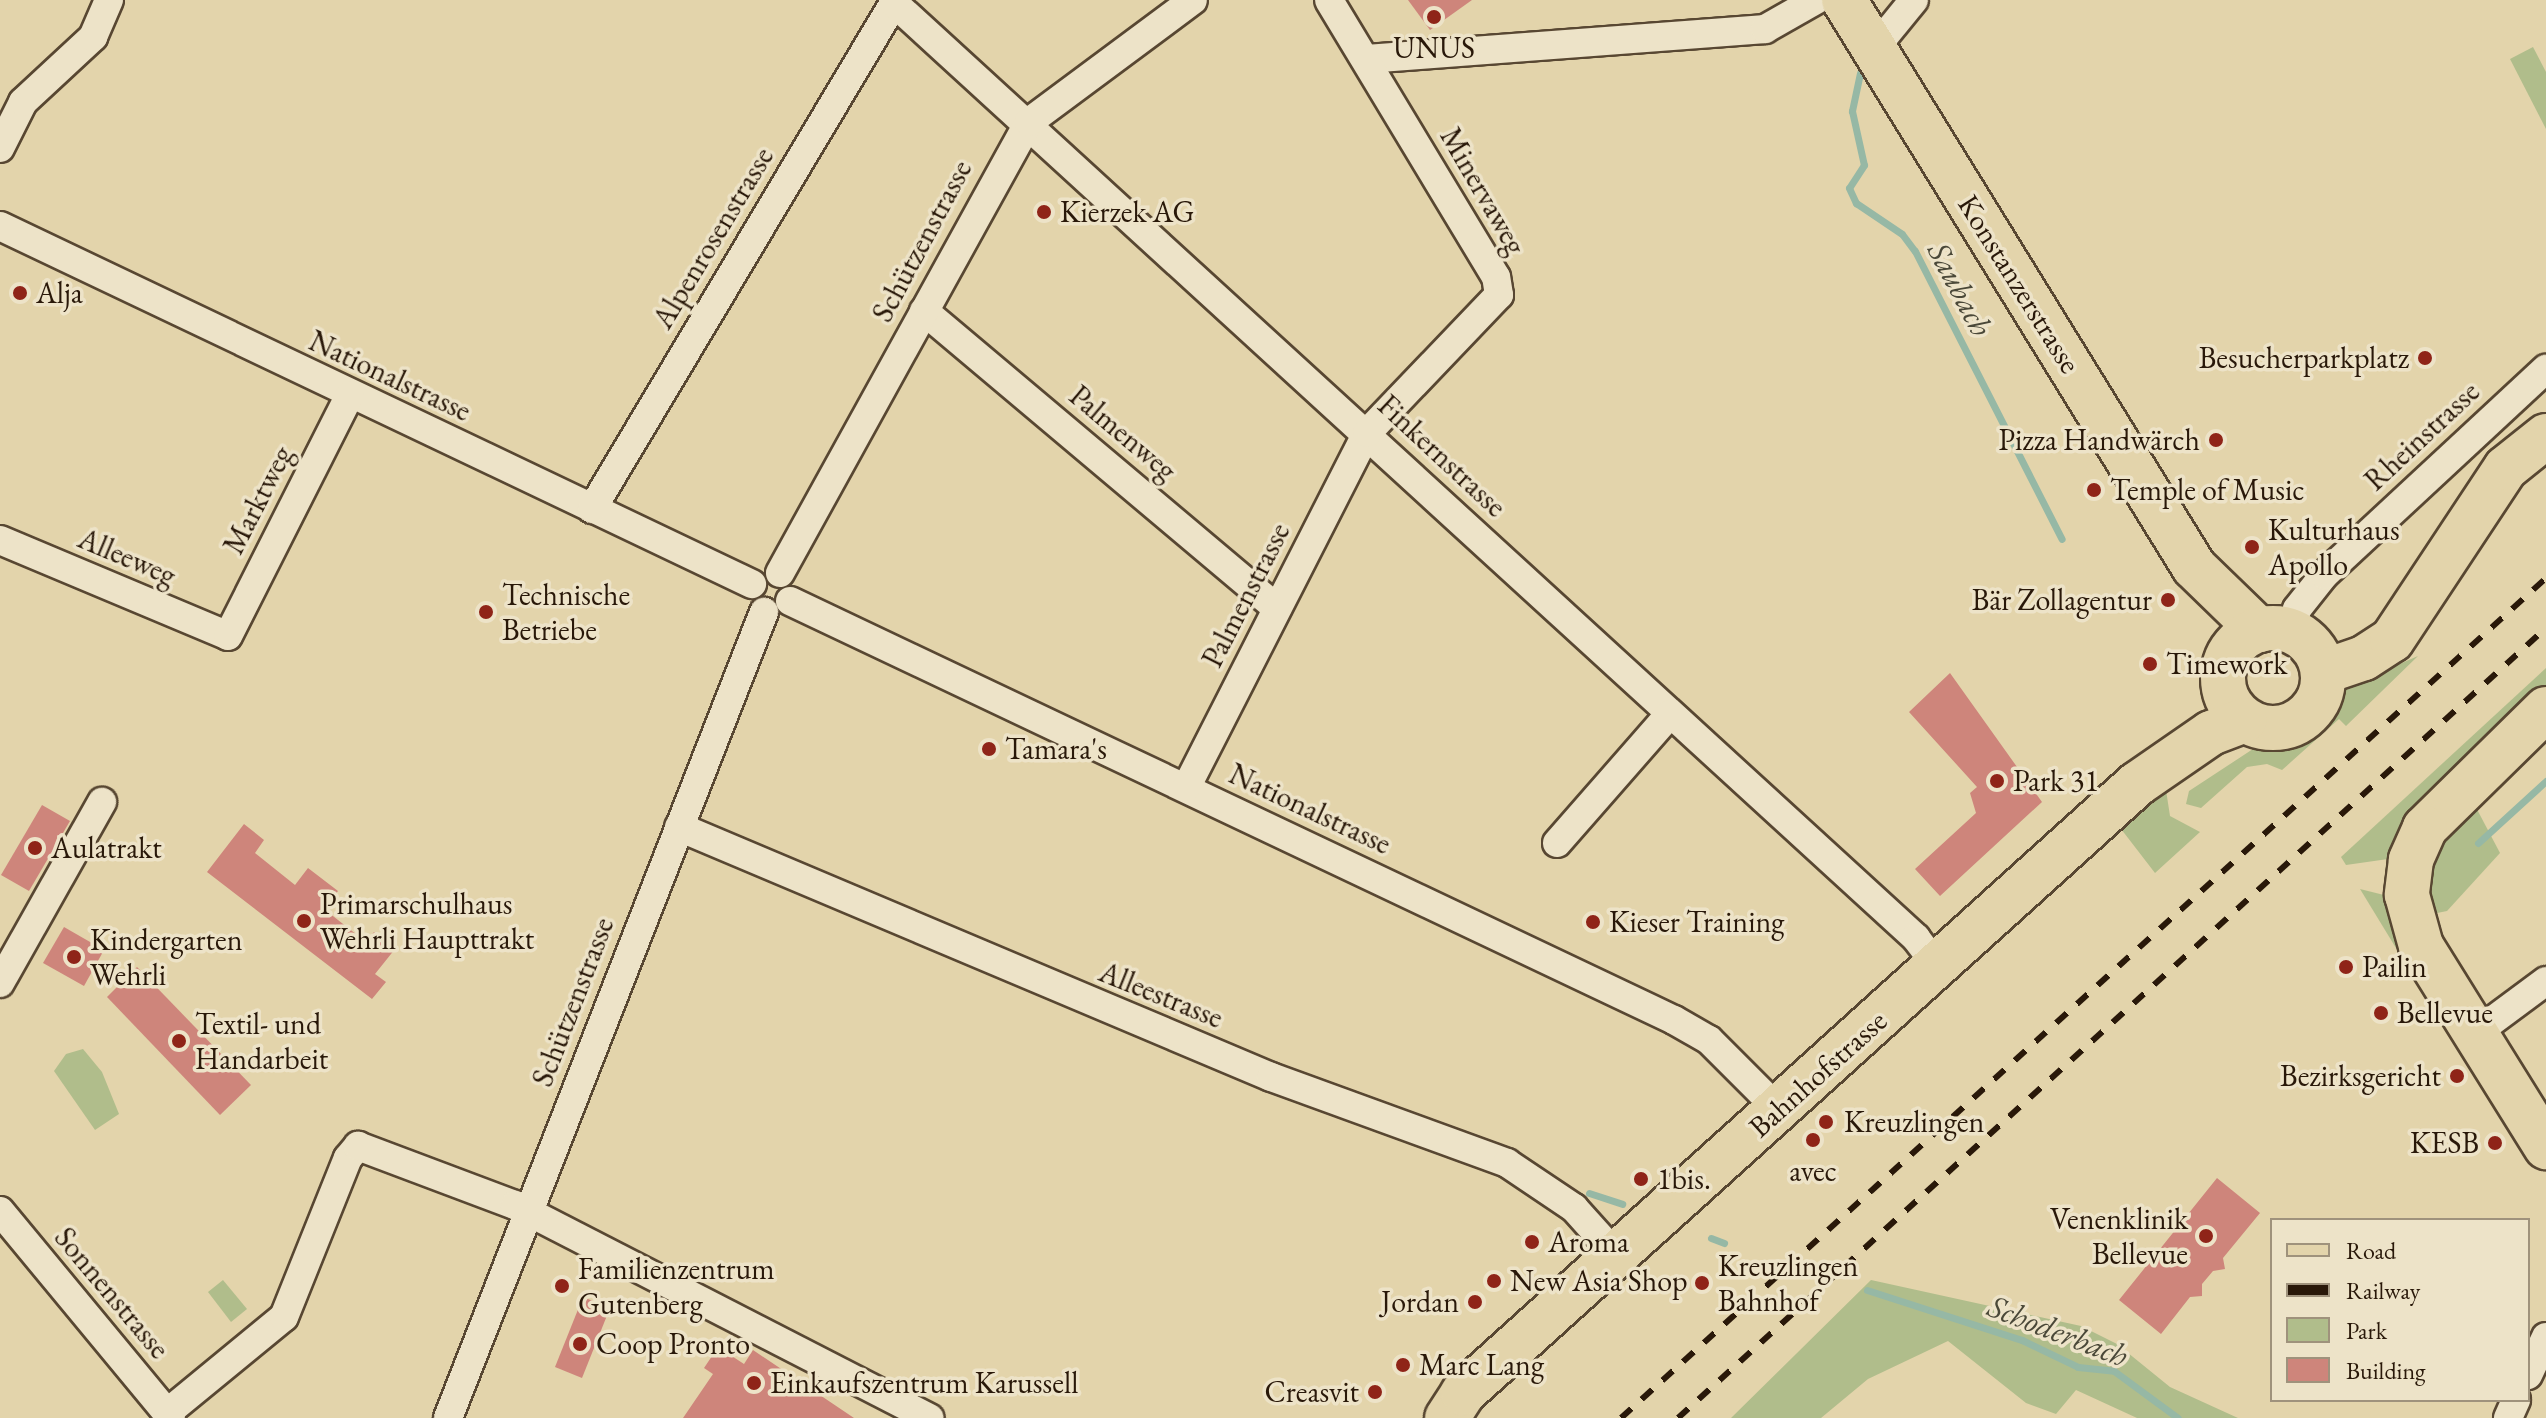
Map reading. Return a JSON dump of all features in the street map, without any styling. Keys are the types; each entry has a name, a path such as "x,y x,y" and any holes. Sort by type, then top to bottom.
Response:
{"main road":[{"name":"Konstanzerstrasse","path":"1844,0 2194,567 2196,591 2250,647"},
{"path":"2323,672 2364,658 2392,640 2506,468 2546,436"},
{"path":"2312,646 2323,672 2318,701 2298,722 2270,729 2245,720 2225,692 2250,647 2312,646"},
{"name":"Bahnhofstrasse","path":"2137,784 2250,647"},
{"path":"2546,709 2439,810 2411,860 2407,895 2414,930 2546,1147"},
{"name":"Bahnhofstrasse","path":"1447,1418 1463,1393 1499,1365 1611,1249 1779,1110 2137,784 2211,733 2245,720"},
{"name":"Bahnhofstrasse","path":"1479,1418 1499,1365"}],"street":[{"path":"0,148 23,102 93,37 109,0"},
{"name":"Schützenstrasse","path":"780,573 1029,122 1193,0"},
{"name":"Minervaweg","path":"1329,0 1496,277 1499,295 1367,433"},
{"path":"1367,59 1765,29 1816,0"},
{"path":"1874,49 1914,0"},
{"name":"Finkernstrasse","path":"894,3 1029,122 1916,938 1937,966"},
{"name":"Alpenrosenstrasse","path":"592,509 894,3"},
{"name":"Nationalstrasse","path":"0,226 752,584"},
{"name":"Palmenweg","path":"924,311 1277,608"},
{"name":"Rheinstrasse","path":"2250,647 2297,609 2324,575 2546,369"},
{"name":"Marktweg","path":"228,636 350,395"},
{"name":"Palmenstrasse","path":"1186,788 1367,433"},
{"name":"Alleeweg","path":"0,540 228,636"},
{"path":"780,573 789,582 790,601 782,610 764,612 750,597 752,584 761,574 780,573"},
{"name":"Nationalstrasse","path":"790,601 1674,1020 1709,1040 1779,1110"},
{"name":"Schützenstrasse","path":"448,1418 764,612"},
{"path":"1557,843 1670,714"},
{"path":"0,983 102,802"},
{"name":"Alleestrasse","path":"679,827 1271,1077 1507,1163 1574,1208 1611,1249"},
{"path":"2476,1033 2546,981"},
{"path":"169,1416 284,1317 348,1158 358,1146 529,1212 929,1418"},
{"name":"Sonnenstrasse","path":"0,1211 169,1416"},
{"path":"2530,1371 2546,1337"}],"green space":[{"path":"2533,47 2546,72 2546,129 2510,59"},
{"path":"2418,656 2346,726 2339,719 2282,770 2267,764 2247,767 2201,808 2186,804 2189,791 2253,749 2302,733 2346,687"},
{"path":"2546,668 2546,693 2388,859 2346,865 2341,857"},
{"path":"2166,790 2170,816 2200,832 2155,873 2118,825"},
{"path":"2471,798 2500,853 2447,911 2432,914 2427,904 2431,858"},
{"path":"2360,889 2388,896 2432,989 2424,994"},
{"path":"83,1049 102,1072 119,1114 95,1130 54,1071 66,1054"},
{"path":"223,1280 247,1309 231,1322 208,1292"},
{"path":"1871,1280 2081,1326 2117,1344 2170,1387 2238,1418 2137,1418 2076,1390 2056,1414 2026,1403 1948,1341 1868,1379 1821,1418 1731,1418"}],"building":[{"name":"UNUS","path":"1408,0 1472,0 1430,30"},
{"name":"Park 31","path":"1950,673 2042,802 1940,896 1915,869 1976,813 1970,793 1977,787 1909,712"},
{"name":"Aulatrakt","path":"42,805 70,821 29,891 1,875"},
{"name":"Primarschulhaus Wehrli Haupttrakt","path":"244,824 264,840 255,853 295,885 308,868 338,891 324,909 366,942 374,932 395,949 375,974 386,982 372,999 207,872"},
{"name":"Kindergarten Wehrli","path":"64,927 104,950 84,986 43,963"},
{"name":"Textil- und Handarbeit","path":"137,967 251,1085 220,1115 107,997"},
{"name":"Venenklinik Bellevue","path":"2217,1178 2260,1213 2223,1258 2225,1269 2213,1271 2202,1284 2202,1296 2190,1297 2161,1334 2119,1300"},
{"name":"Coop Pronto","path":"583,1297 610,1308 582,1378 555,1367"},
{"name":"Einkaufszentrum Karussell","path":"718,1347 744,1364 753,1350 854,1418 683,1418 713,1374 704,1368"}],"waterway":[{"name":"Saubach","path":"1860,73 1852,111 1864,165 1849,188 1856,203 1902,234 1915,251 2062,539"},
{"name":"Saubach","path":"2478,843 2546,781"},
{"name":"Schoderbach","path":"1589,1193 1622,1204"},
{"name":"Schoderbach","path":"1711,1238 1724,1243"},
{"name":"Schoderbach","path":"1867,1290 2022,1340 2078,1367 2114,1371 2178,1418"}],"railway":[{"path":"1621,1418 2546,578"},
{"path":"1678,1418 2546,628"}],"place":[{"name":"UNUS","path":"1434,17"},
{"name":"Kierzek AG","path":"1044,212"},
{"name":"Alja","path":"20,293"},
{"name":"Besucherparkplatz","path":"2425,358"},
{"name":"Pizza Handwärch","path":"2216,440"},
{"name":"Temple of Music","path":"2094,490"},
{"name":"Kulturhaus Apollo","path":"2252,547"},
{"name":"Bär Zollagentur","path":"2168,600"},
{"name":"Technische Betriebe","path":"486,612"},
{"name":"Timework","path":"2150,664"},
{"name":"Tamara's","path":"989,749"},
{"name":"Park 31","path":"1997,781"},
{"name":"Aulatrakt","path":"35,848"},
{"name":"Primarschulhaus Wehrli Haupttrakt","path":"304,921"},
{"name":"Kieser Training","path":"1593,922"},
{"name":"Kindergarten Wehrli","path":"74,957"},
{"name":"Pailin","path":"2346,967"},
{"name":"Bellevue","path":"2381,1013"},
{"name":"Textil- und Handarbeit","path":"179,1041"},
{"name":"Bezirksgericht","path":"2457,1076"},
{"name":"Kreuzlingen","path":"1826,1122"},
{"name":"avec","path":"1813,1140"},
{"name":"KESB","path":"2495,1143"},
{"name":"1bis.","path":"1641,1179"},
{"name":"Venenklinik Bellevue","path":"2206,1236"},
{"name":"Aroma","path":"1532,1242"},
{"name":"New Asia Shop","path":"1494,1281"},
{"name":"Kreuzlingen Bahnhof","path":"1702,1283"},
{"name":"Familienzentrum Gutenberg","path":"562,1286"},
{"name":"Jordan","path":"1475,1302"},
{"name":"Coop Pronto","path":"580,1344"},
{"name":"Marc Lang","path":"1403,1365"},
{"name":"Einkaufszentrum Karussell","path":"754,1383"},
{"name":"Creasvit","path":"1375,1392"}]}
